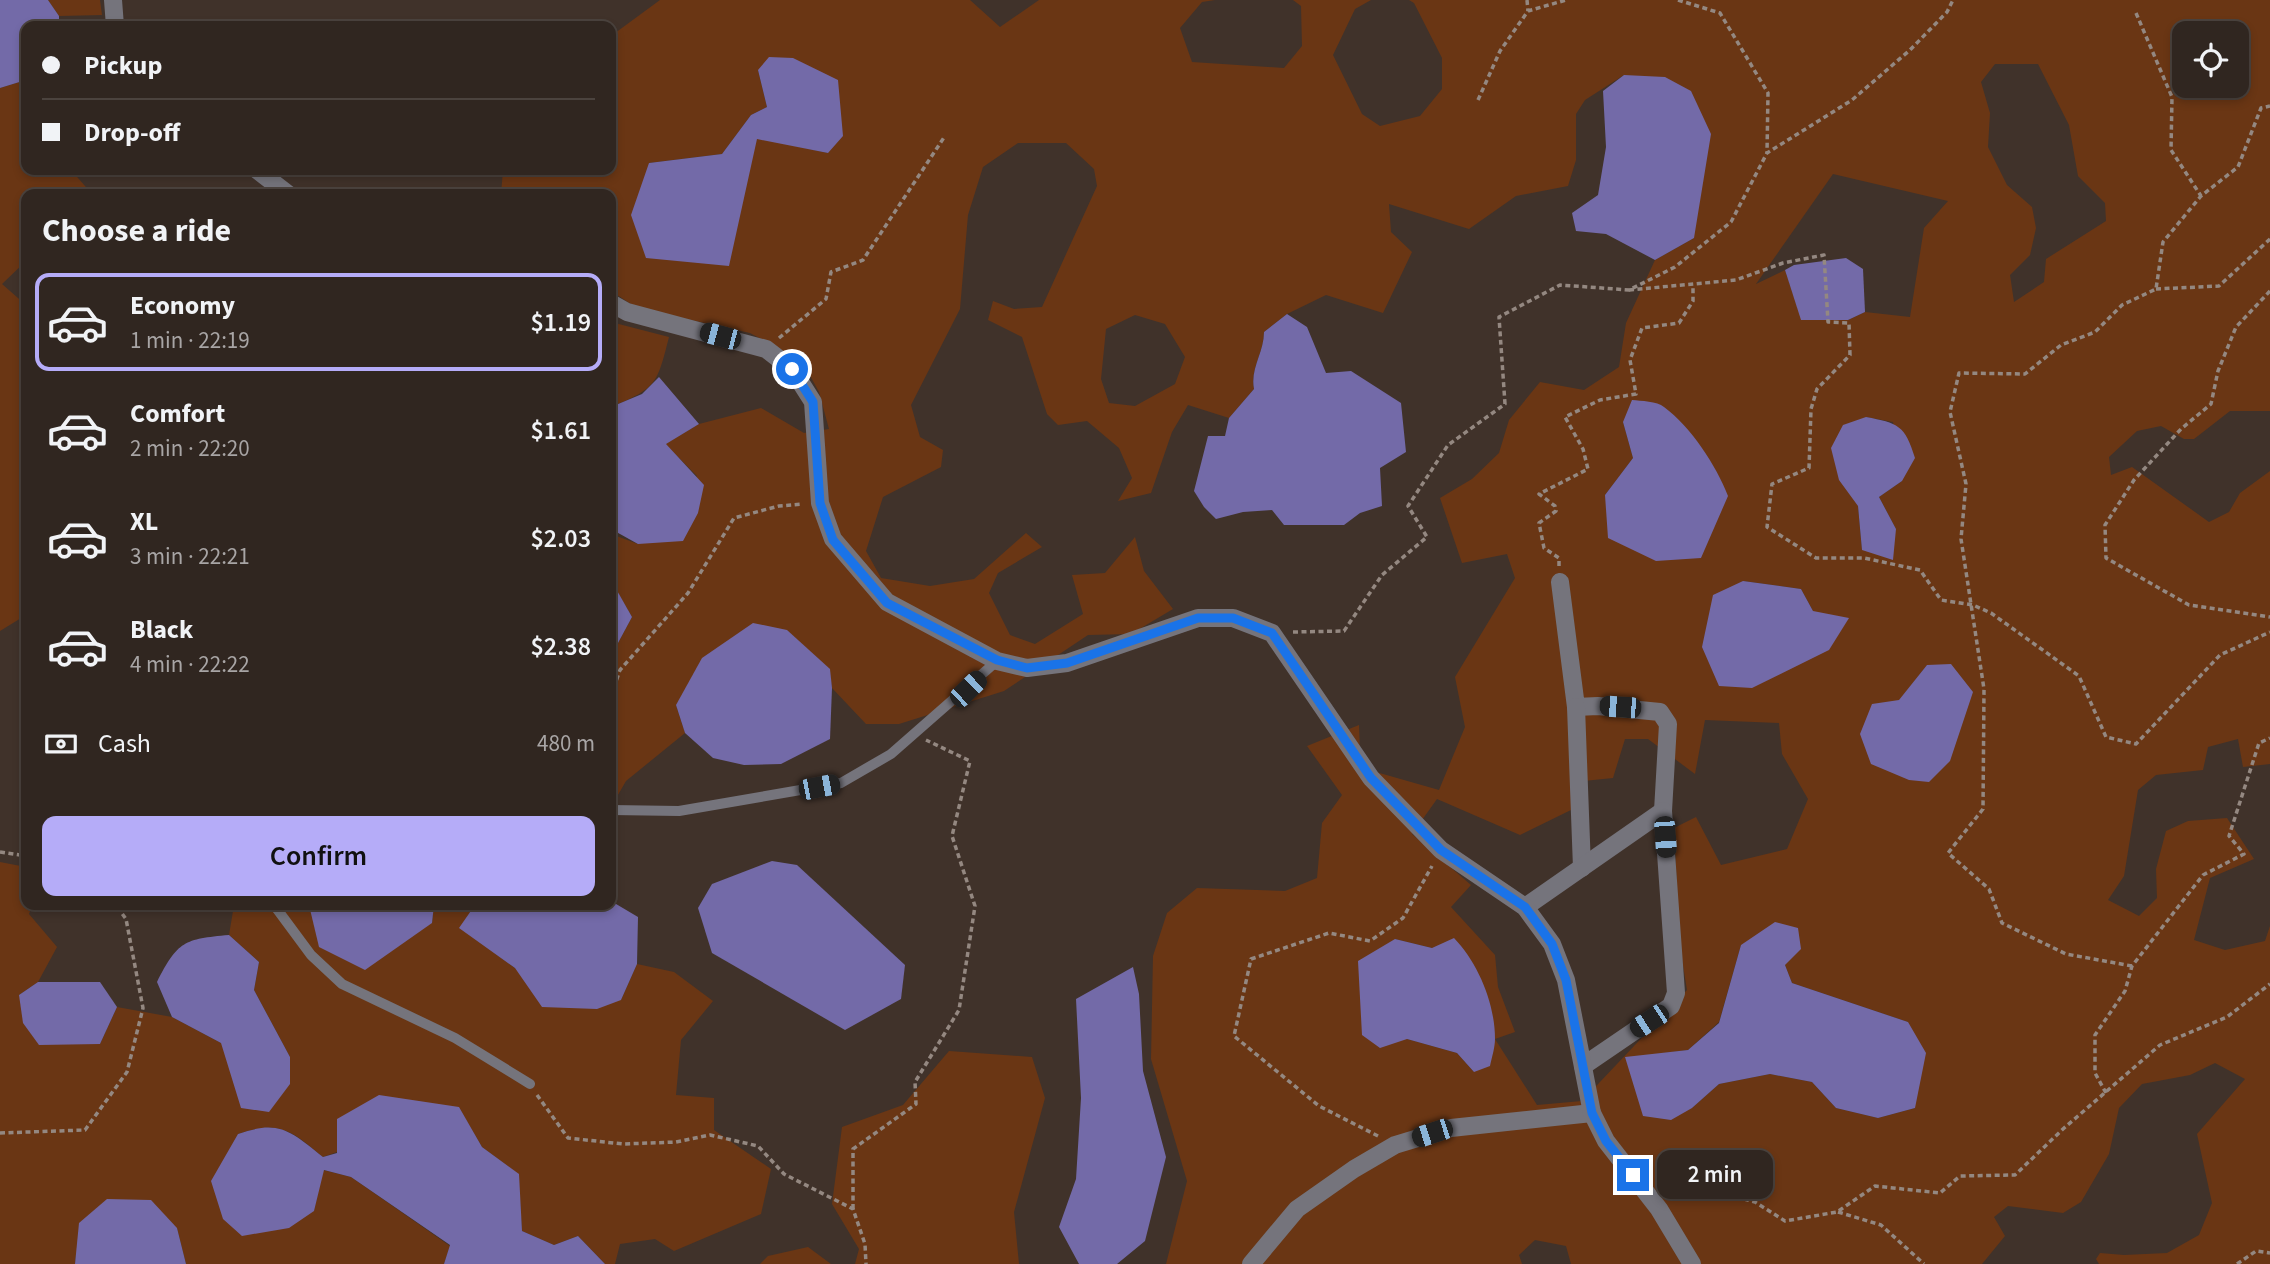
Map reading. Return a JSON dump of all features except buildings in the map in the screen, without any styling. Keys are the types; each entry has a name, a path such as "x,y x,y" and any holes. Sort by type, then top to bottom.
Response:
{"street":[{"path":"113,0 114,21"},
{"path":"263,175 282,189"},
{"path":"616,306 627,312 766,349 792,369 813,402 820,503 833,540 887,603 997,660 1027,668 1067,663 1198,618 1233,618 1272,633 1371,778 1441,850 1525,907 1552,944 1566,980 1592,1113 1606,1141 1659,1209 1692,1264"},
{"path":"1560,582 1576,707 1582,869"},
{"path":"1576,707 1598,705 1660,712 1668,723 1664,811 1676,993 1671,1006 1583,1066"},
{"path":"1525,907 1664,811"},
{"path":"1251,1264 1297,1209 1354,1169 1395,1145 1451,1128 1592,1113"}],"lane":[{"path":"616,810 679,811 842,783 891,754 997,660"},
{"path":"278,910 311,955 342,984 455,1038 530,1084"}],"path":[{"path":"1527,0 1528,11"},
{"path":"1478,100 1500,51 1528,11 1566,0"},
{"path":"1629,290 1675,267 1731,222 1767,153 1768,93 1720,13 1678,0"},
{"path":"1767,153 1852,100 1910,50 1947,12 1953,0"},
{"path":"2136,13 2172,97 2171,150 2201,196"},
{"path":"2156,289 2163,242 2201,196 2238,167 2261,108 2270,106"},
{"path":"766,349 826,299 831,272 863,260 945,136"},
{"path":"2132,966 2066,954 2002,923 1989,889 1948,853 1983,809 1984,689 1961,539 1966,484 1950,412 1959,373 2025,374 2061,345 2095,331 2122,304 2156,289 2219,286 2270,239"},
{"path":"1272,633 1344,631 1382,575 1427,537 1408,506 1448,445 1505,404 1499,317 1560,285 1629,290 1735,280 1783,263 1824,255 1828,322 1849,323 1850,355 1817,389 1811,410 1809,468 1772,484 1768,527 1816,558 1864,558 1920,570 1941,600 1973,605 1991,613 2079,676 2106,737 2136,744 2220,655 2270,632"},
{"path":"1560,582 1559,558 1544,548 1539,523 1556,511 1555,506 1539,494 1588,469 1583,449 1565,417 1600,400 1636,394 1630,360 1642,328 1679,323 1693,301 1693,284"},
{"path":"2270,291 2236,327 2218,371 2211,404 2180,429 2134,480 2105,525 2106,558 2189,605 2270,617"},
{"path":"616,682 620,670 688,593 734,518 779,506 820,503"},
{"path":"616,670 620,670"},
{"path":"866,1264 865,1244 853,1209 853,1149 916,1104 915,1082 959,1010 975,906 952,836 970,761 914,734"},
{"path":"2106,1093 2095,1073 2095,1035 2125,991 2132,966 2203,875 2244,853 2229,836 2259,743 2270,738"},
{"path":"1395,1145 1319,1106 1234,1036 1251,959 1329,933 1370,941 1403,918 1441,850"},
{"path":"0,852 21,855"},
{"path":"0,1133 85,1130 127,1072 143,1008 126,919 120,910"},
{"path":"1659,1209 1678,1182 1755,1202 1785,1221 1837,1212 1875,1186 1940,1193 1960,1176 2015,1175 2063,1129 2160,1045 2227,1017 2270,984"},
{"path":"530,1084 568,1138 622,1144 676,1142 710,1135 758,1146 783,1174 853,1209"},
{"path":"1837,1212 1881,1225 1924,1264"},
{"path":"2237,1264 2256,1251 2270,1253"}],"shaded area":[{"path":"0,0 48,0 59,16 59,21 21,21 21,82 0,88"},
{"path":"48,0 100,0 102,15 59,16"},
{"path":"660,0 970,0 1000,27 1039,0 1215,0 1202,2 1180,28 1192,62 1284,68 1302,46 1301,6 1293,0 1371,0 1355,9 1333,55 1362,114 1380,126 1420,116 1442,89 1442,58 1414,3 1409,0 2270,0 2270,411 2230,411 2194,439 2184,439 2161,426 2137,431 2109,457 2111,475 2132,467 2209,522 2229,512 2240,493 2270,471 2270,764 2243,767 2238,739 2208,747 2203,770 2156,775 2138,790 2124,876 2108,900 2139,916 2157,898 2156,869 2166,831 2188,821 2227,818 2254,859 2210,878 2194,940 2225,950 2265,941 2270,926 2270,1264 2099,1264 2096,1259 2100,1253 2167,1253 2199,1235 2212,1203 2197,1134 2245,1079 2215,1063 2190,1075 2142,1084 2119,1108 2109,1154 2081,1202 2063,1213 2008,1206 1994,1217 2005,1236 1982,1264 1571,1264 1566,1246 1535,1240 1519,1255 1522,1264 1166,1264 1187,1181 1151,1059 1153,956 1167,913 1197,888 1285,891 1317,878 1322,823 1342,795 1307,746 1359,725 1360,752 1376,772 1439,790 1465,727 1455,677 1515,578 1507,554 1462,563 1440,498 1472,479 1499,453 1509,420 1540,382 1584,390 1619,367 1626,323 1655,260 1694,238 1624,75 1585,100 1576,114 1576,160 1568,186 1516,196 1469,229 1389,204 1391,232 1412,252 1383,313 1326,295 1287,314 1264,332 1254,374 1254,389 1229,418 1188,405 1172,432 1151,493 1118,501 1132,478 1119,448 1087,421 1058,425 1047,414 1022,337 988,320 993,301 1014,309 1042,307 1097,186 1094,169 1066,143 1018,143 983,167 968,215 960,309 911,405 920,437 943,450 941,467 883,497 866,551 881,578 930,586 974,579 1026,533 1042,547 998,573 989,593 1010,635 1035,644 1083,614 1072,575 1105,573 1135,537 1144,571 1173,609 1131,634 1088,635 1004,691 899,724 866,724 832,688 829,669 676,705 685,733 626,781 616,798 616,647 632,617 616,590 616,536 638,544 697,476 665,444 699,424 761,408 804,433 829,429 819,392 802,361 750,333 637,308 616,294 616,189 501,189 503,175 616,175 616,32","holes":["1995,64 2038,64 2069,125 2078,176 2105,203 2106,221 2046,259 2044,282 2014,302 2010,275 2030,255 2036,228 2032,207 2007,185 1988,147 1990,113 1981,82","758,70 828,153 757,138 646,258 649,163 722,154 751,115 767,107","1833,174 1948,201 1924,228 1910,317 1865,312 1848,320 1802,320 1785,270 1756,284","1135,315 1165,324 1185,357 1175,384 1135,406 1109,403 1101,379 1106,329","1866,417 1893,422 1902,481 1879,497 1896,529 1862,550 1858,506","1623,422 1701,558 1605,495 1633,458","1743,581 1801,589 1813,611","1927,665 1871,764 1899,701","1705,720 1779,723 1782,754 1808,799 1787,849 1721,865 1696,817 1674,828 1680,947 1687,990 1582,1101 1537,1105 1495,1039 1515,1032 1498,987 1495,955 1451,907 1471,885 1412,834 1437,799 1520,835 1571,810 1574,782 1613,778 1625,739 1648,739 1695,774","1395,939 1432,948 1474,1072 1457,1053 1407,1039","1741,945 1785,965 1792,983 1908,1022 1915,1108 1878,1118 1836,1108 1812,1082 1770,1074 1719,1084 1692,1108 1625,1058 1688,1050 1719,1022"]},
{"path":"769,57 793,58 838,80 843,136 828,153 757,139 729,266 646,258 631,215 649,163 722,154 751,115 767,107 758,70"},
{"path":"1624,75 1665,77 1691,91 1711,134 1694,238 1655,260 1606,234 1576,231 1572,213 1598,195 1606,147 1603,91"},
{"path":"21,82 21,175 75,175 88,189 21,189 21,266 2,284 21,301 21,618 0,631 0,88"},
{"path":"1846,258 1863,269 1865,312 1848,320 1801,320 1785,270 1794,265"},
{"path":"1287,314 1307,327 1326,373 1351,371 1401,403 1406,452 1380,468 1382,506 1360,513 1344,525 1284,525 1272,510 1243,512 1216,519 1194,491 1208,436 1225,436 1229,418 1254,389 1254,374 1264,332"},
{"path":"616,323 669,337 658,375 638,395 616,405"},
{"path":"659,377 699,424 666,444 704,485 698,513 683,541 638,544 616,532 616,405 642,394"},
{"path":"1632,400 1657,404 1674,415 1702,447 1723,484 1728,496 1701,558 1656,561 1608,538 1605,495 1633,458 1623,422"},
{"path":"1866,417 1899,427 1908,439 1915,458 1902,481 1879,497 1896,529 1893,560 1862,550 1858,506 1839,480 1831,448 1843,425"},
{"path":"1743,581 1801,589 1813,611 1849,618 1829,650 1752,688 1719,686 1702,647 1713,595"},
{"path":"616,589 632,617 616,647"},
{"path":"753,623 787,630 830,669 830,739 781,764 744,765 713,758 685,733 676,705 702,658"},
{"path":"1951,664 1973,692 1950,761 1929,782 1909,780 1871,764 1860,734 1872,704 1899,700 1927,665"},
{"path":"772,861 797,865 905,965 901,999 845,1030 712,953 698,908 712,884"},
{"path":"0,862 21,866 21,910 30,910 29,914 57,947 38,982 19,995 100,1044 117,1007 172,1017 221,1043 290,1057 254,990 259,962 229,935 233,910 325,910 432,923 433,910 472,910 460,928 515,968 621,1000 637,964 674,972 713,1001 681,1040 676,1095 714,1098 714,1130 771,1169 761,1214 674,1251 655,1239 620,1244 615,1264 605,1264 578,1236 554,1245 522,1231 518,1174 482,1147 459,1108 323,1157 293,1134 264,1128 238,1134 314,1211 323,1170 351,1177 450,1246 444,1264 186,1264 177,1228 76,1254 75,1264 0,1264"},
{"path":"616,904 638,917 637,964 621,1000 597,1009 542,1007 515,968 459,928 472,910 616,910"},
{"path":"310,910 433,910 432,923 365,970 319,947"},
{"path":"1775,922 1798,928 1801,949 1785,965 1792,983 1908,1022 1926,1053 1915,1108 1878,1118 1836,1108 1812,1082 1770,1074 1719,1084 1692,1108 1671,1120 1643,1116 1625,1057 1688,1050 1719,1023 1741,945"},
{"path":"229,935 259,962 254,990 290,1057 290,1084 269,1112 241,1108 221,1043 172,1017 157,982 171,958 184,945 202,938"},
{"path":"1454,938 1471,959 1484,984 1494,1025 1495,1042 1490,1066 1474,1072 1457,1053 1407,1039 1380,1048 1362,1035 1358,961 1395,939 1432,948"},
{"path":"1133,967 1139,994 1143,1071 1166,1157 1145,1241 1117,1264 1079,1264 1059,1227 1076,1179 1081,1098 1076,999"},
{"path":"38,982 100,982 117,1007 100,1044 39,1045 23,1023 19,995"},
{"path":"949,1051 1032,1057 1045,1098 1014,1212 1019,1264 855,1264 859,1249 832,1204 842,1127 903,1105"},
{"path":"379,1095 459,1107 482,1147 519,1174 522,1231 554,1245 578,1236 605,1264 444,1264 450,1245 351,1177 324,1170 314,1211 289,1228 242,1236 223,1219 211,1181 238,1134 264,1128 284,1130 323,1157 337,1153 337,1119"},
{"path":"107,1199 151,1200 177,1228 186,1264 75,1264 79,1223"},
{"path":"808,1247 831,1264 760,1264 768,1256"}],"route":[{"path":"792,369 813,402 820,503 833,540 887,603 997,660 1027,668 1067,663 1198,618 1233,618 1272,633 1371,778 1441,850 1525,907 1552,944 1566,980 1592,1113 1606,1141 1633,1175"}]}
